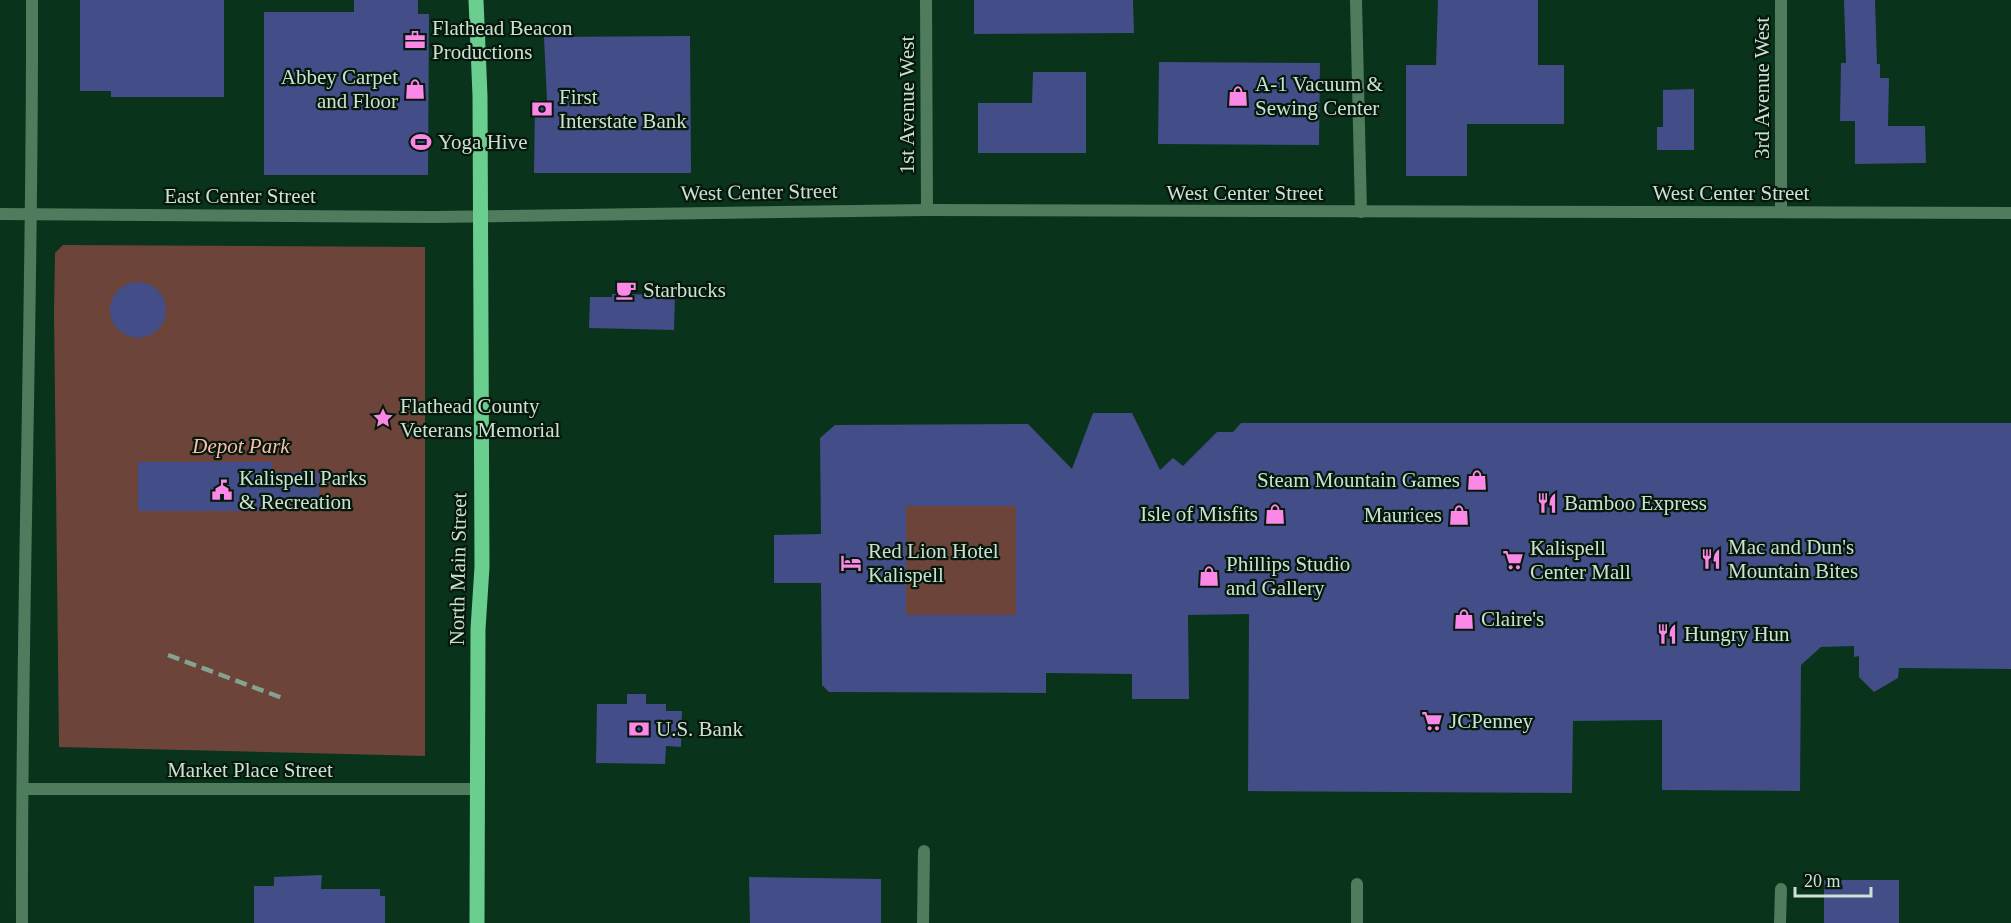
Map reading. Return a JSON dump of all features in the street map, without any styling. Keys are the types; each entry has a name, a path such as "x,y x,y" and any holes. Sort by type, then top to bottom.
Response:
{"main road":[{"name":"North Main Street","path":"476,0 480,96 482,567 478,628 477,923"}],"street":[{"path":"22,923 24,609 33,215 32,0"},
{"name":"1st Avenue West","path":"926,0 927,210"},
{"path":"1356,0 1361,212"},
{"name":"3rd Avenue West","path":"1781,0 1781,212"},
{"name":"West Center Street","path":"480,215 927,210 2011,213"},
{"name":"East Center Street","path":"0,214 480,215"},
{"name":"Market Place Street","path":"24,789 477,789"},
{"path":"923,923 924,851"},
{"path":"1357,884 1357,923"},
{"path":"1780,923 1781,889"}],"green space":[{"name":"Depot Park","path":"63,245 425,247 425,756 59,747 54,311 55,253"},
{"path":"906,506 1016,506 1016,615 906,615"}],"building":[{"path":"80,0 224,0 224,97 111,97 111,91 80,91"},
{"path":"354,0 418,0 418,14 429,14 428,175 264,175 264,12 354,12"},
{"path":"974,0 1133,0 1134,33 974,34"},
{"path":"1438,0 1538,0 1538,65 1564,65 1564,124 1467,124 1467,176 1406,176 1406,65 1436,65"},
{"path":"1844,0 1875,0 1877,64 1880,64 1880,78 1889,78 1888,126 1925,126 1926,163 1855,164 1855,121 1840,121 1841,63 1846,63"},
{"path":"690,36 691,173 534,173 535,100 547,101 544,37"},
{"path":"1159,62 1320,63 1319,145 1158,144"},
{"path":"1033,72 1086,72 1086,153 978,153 978,103 1032,103"},
{"path":"1694,89 1694,150 1657,150 1657,127 1663,127 1663,90"},
{"path":"132,282 144,282 154,286 162,294 166,310 162,326 154,334 144,338 132,338 122,334 114,326 110,316 110,304 114,294 122,286"},
{"path":"612,294 675,295 674,330 589,328 590,297 612,297"},
{"name":"Kalispell Center Mall","path":"1093,413 1132,413 1160,470 1173,458 1183,466 1217,432 1233,432 1241,423 2011,423 2011,669 1899,668 1898,678 1874,692 1859,677 1859,656 1854,657 1854,646 1821,647 1801,665 1800,791 1662,790 1662,720 1573,721 1572,793 1248,791 1249,614 1188,615 1189,699 1132,699 1132,674 1046,673 1046,693 829,692 822,685 821,583 774,583 774,535 821,534 820,438 835,425 1028,424 1072,469","holes":["906,506 1016,506 1016,615 906,615"]},
{"path":"138,462 272,462 272,472 319,472 319,503 272,503 272,511 138,511"},
{"name":"U.S. Bank","path":"627,694 646,694 646,704 666,704 666,711 682,711 681,747 666,746 665,764 596,763 597,704 627,704"},
{"path":"322,875 321,889 380,889 380,896 385,896 385,923 254,923 254,886 274,886 274,877"},
{"path":"749,877 881,879 881,923 750,923"},
{"path":"1824,880 1899,880 1899,923 1824,923"}],"railway":[{"path":"168,655 285,699"}],"place":[{"name":"Flathead Beacon Productions","path":"415,40"},
{"name":"Abbey Carpet and Floor","path":"415,89"},
{"name":"A-1 Vacuum & Sewing Center","path":"1238,96"},
{"name":"First Interstate Bank","path":"542,109"},
{"name":"Yoga Hive","path":"421,142"},
{"name":"Starbucks","path":"626,290"},
{"name":"Flathead County Veterans Memorial","path":"383,418"},
{"name":"Steam Mountain Games","path":"1477,480"},
{"name":"Kalispell Parks & Recreation","path":"222,490"},
{"name":"Bamboo Express","path":"1547,503"},
{"name":"Isle of Misfits","path":"1275,514"},
{"name":"Maurices","path":"1459,515"},
{"name":"Mac and Dun's Mountain Bites","path":"1711,559"},
{"name":"Kalispell Center Mall","path":"1513,560"},
{"name":"Red Lion Hotel Kalispell","path":"851,563"},
{"name":"Phillips Studio and Gallery","path":"1209,576"},
{"name":"Claire's","path":"1464,619"},
{"name":"Hungry Hun","path":"1667,634"},
{"name":"JCPenney","path":"1432,721"},
{"name":"U.S. Bank","path":"639,729"}]}
